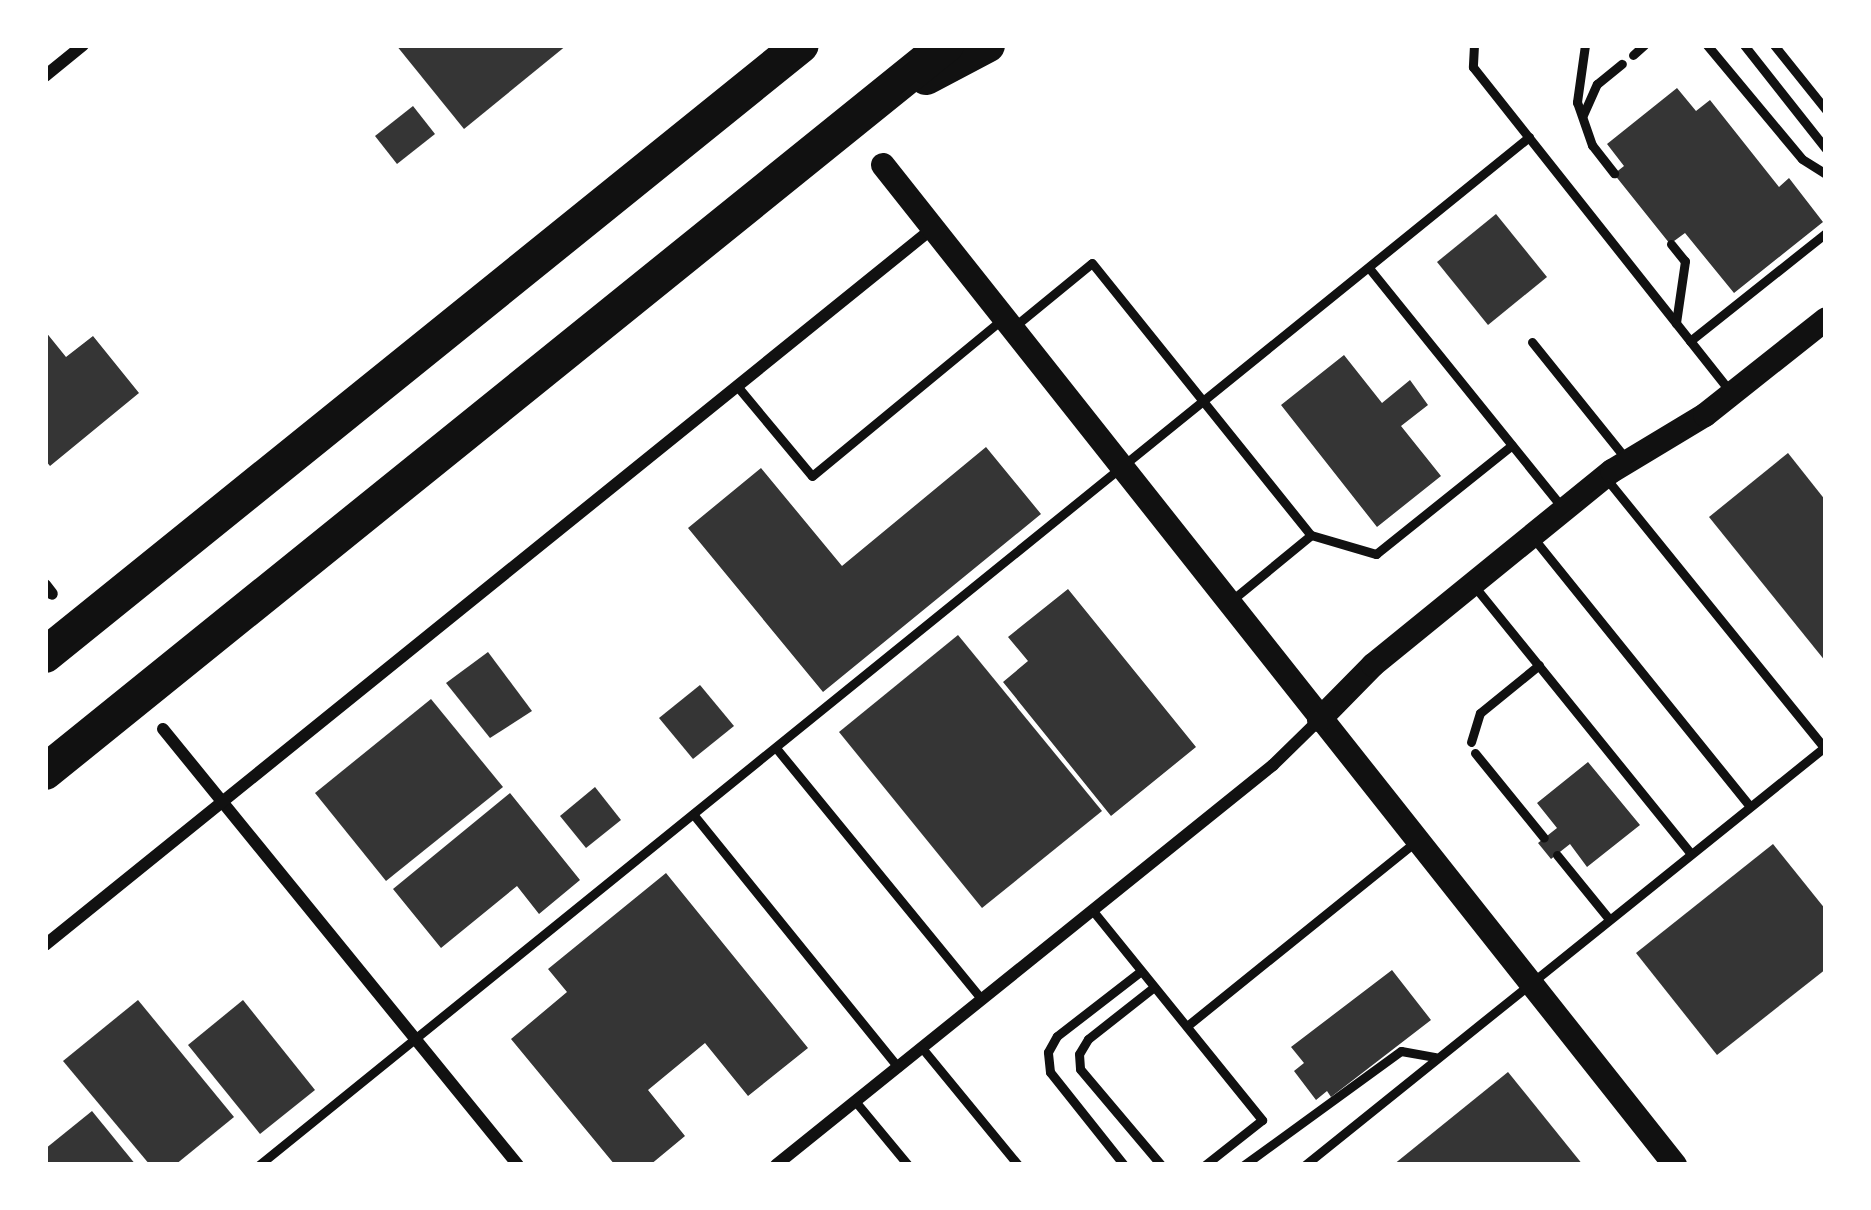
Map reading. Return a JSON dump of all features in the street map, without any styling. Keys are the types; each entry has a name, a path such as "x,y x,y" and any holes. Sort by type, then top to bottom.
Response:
{"highway":[{"path":"45,656 800,45"},
{"path":"45,772 875,104 965,49"}],"main road":[{"path":"883,164 1226,604 1675,1165"},
{"path":"1318,720 1373,664 1605,477 1732,394 1826,319"}],"street":[{"path":"45,76 83,45"},
{"path":"45,945 934,227"},
{"path":"776,1165 1274,765 1318,720"},
{"path":"164,730 518,1165"}],"lane":[{"path":"1474,45 1474,68 1732,394"},
{"path":"1586,45 1578,64 1577,102 1582,124 1614,173"},
{"path":"1633,55 1644,45"},
{"path":"1708,45 1802,159 1826,174"},
{"path":"1744,45 1826,149"},
{"path":"1774,45 1826,110"},
{"path":"1582,124 1597,84 1622,64"},
{"path":"259,1165 1529,137"},
{"path":"1690,341 1826,232"},
{"path":"1671,244 1685,260 1676,323"},
{"path":"737,386 812,476 1092,262 1311,536 1376,554 1512,445"},
{"path":"1369,268 1565,510"},
{"path":"1532,342 1628,462"},
{"path":"1305,1165 1825,747 1605,477"},
{"path":"1226,604 1311,536"},
{"path":"1532,536 1750,806"},
{"path":"1473,584 1691,854"},
{"path":"1539,665 1480,713 1473,747 1544,838"},
{"path":"776,748 982,1000"},
{"path":"693,814 898,1067"},
{"path":"1187,1026 1416,841"},
{"path":"1557,855 1609,919"},
{"path":"1093,911 1262,1120 1205,1165"},
{"path":"1124,1165 1050,1072 1048,1052 1057,1036 1141,971"},
{"path":"1154,987 1088,1039 1078,1054 1080,1069 1161,1165"},
{"path":"922,1048 1018,1165"},
{"path":"1244,1165 1401,1051 1436,1058"},
{"path":"855,1101 908,1165"}],"building":[{"path":"396,45 567,45 464,129"},
{"path":"1677,88 1696,111 1710,100 1779,187 1789,178 1823,222 1734,293 1685,233 1670,244 1614,174 1624,166 1607,144"},
{"path":"413,106 435,134 397,164 375,136"},
{"path":"1496,214 1547,277 1488,325 1437,262"},
{"path":"45,331 66,357 93,336 139,393 50,466 45,460"},
{"path":"1344,355 1382,403 1410,380 1428,405 1401,426 1441,476 1377,527 1281,405"},
{"path":"986,447 1041,514 823,692 688,528 761,468 842,566"},
{"path":"1788,453 1826,501 1826,662 1709,517"},
{"path":"1068,589 1196,747 1111,816 1003,682 1028,661 1008,637"},
{"path":"958,635 1102,811 982,908 839,732"},
{"path":"488,652 532,711 490,738 446,683"},
{"path":"700,685 734,726 693,759 659,718"},
{"path":"431,699 503,787 386,881 315,793"},
{"path":"1588,762 1640,825 1587,867 1570,844 1551,859 1538,843 1557,828 1537,803"},
{"path":"595,787 621,820 586,848 560,816"},
{"path":"510,793 580,880 539,914 517,886 441,948 393,889"},
{"path":"1773,844 1826,910 1826,969 1717,1055 1636,953"},
{"path":"666,873 808,1048 748,1096 705,1043 648,1090 685,1136 650,1165 615,1165 511,1039 567,992 548,969"},
{"path":"1392,970 1431,1020 1331,1097 1327,1091 1316,1100 1294,1071 1304,1063 1291,1047"},
{"path":"138,1000 234,1117 175,1165 150,1165 63,1061"},
{"path":"243,1000 315,1090 260,1134 188,1045"},
{"path":"1508,1072 1583,1165 1393,1165"},
{"path":"92,1111 136,1165 45,1165 45,1149"}]}
